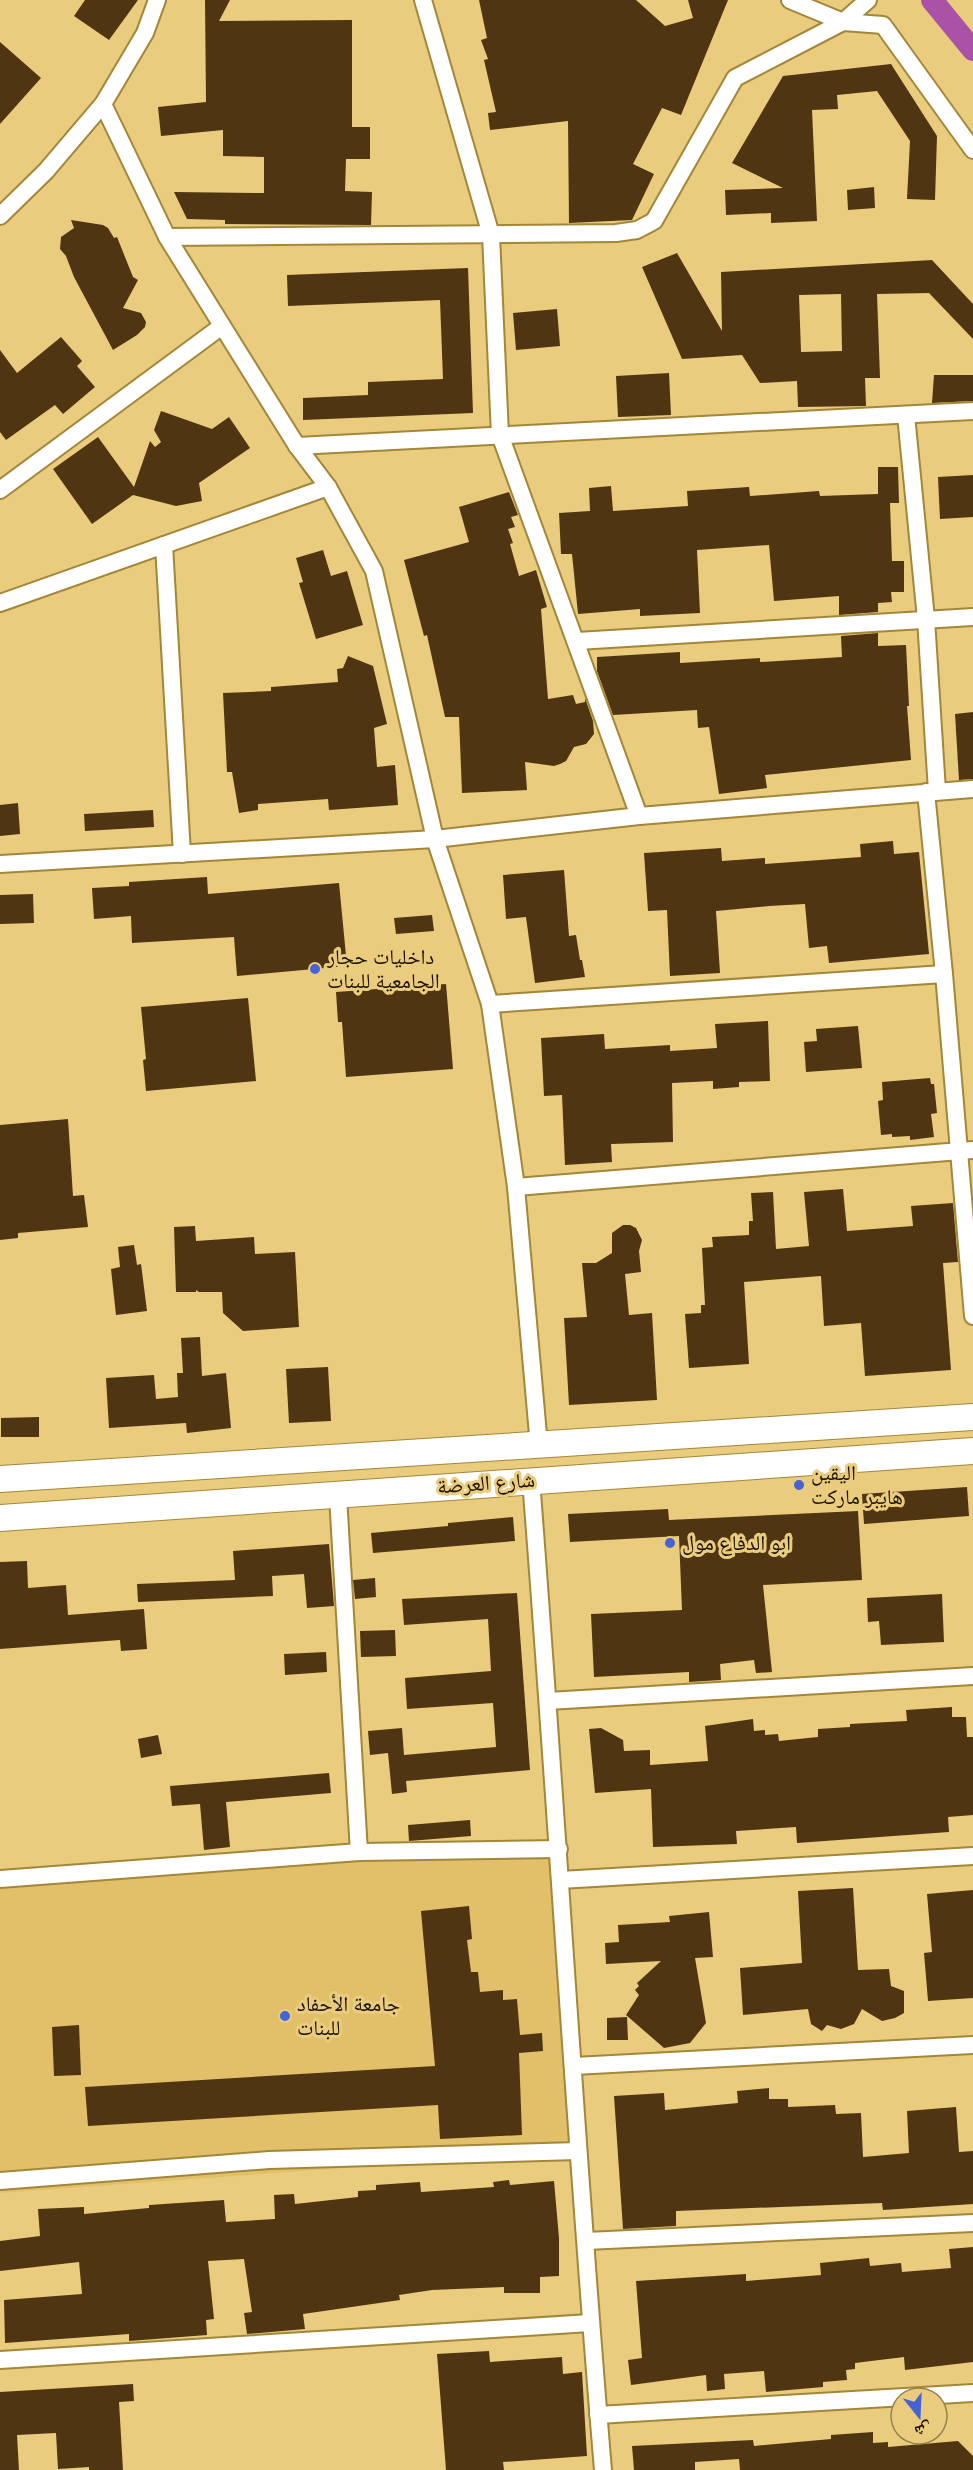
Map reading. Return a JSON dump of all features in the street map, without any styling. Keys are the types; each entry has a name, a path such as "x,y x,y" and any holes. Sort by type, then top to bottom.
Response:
{"main road":[{"name":"شارع العرضة","path":"0,1479 973,1417"},
{"name":"شارع العرضة","path":"0,1518 338,1496 531,1480 972,1456"}],"street":[{"path":"0,216 46,171 103,104 145,33 157,0"},
{"path":"423,0 491,235 500,435 639,816"},
{"path":"790,0 843,22 883,25 973,150"},
{"path":"167,237 491,235 616,233 637,230 654,221 735,78 843,22 868,0"},
{"path":"103,104 167,237 297,446 328,487 374,571 435,839 490,1004 516,1187 539,1446"},
{"path":"0,490 222,326"},
{"path":"297,446 973,411"},
{"path":"906,415 926,619 931,791 944,974 966,1151 973,1316"},
{"path":"0,603 328,487"},
{"path":"164,545 182,854"},
{"path":"577,641 973,617"},
{"path":"0,864 435,839 639,816 973,789"},
{"path":"490,1004 944,974"},
{"path":"516,1187 966,1151"},
{"path":"531,1480 559,1849 590,2323 603,2470"},
{"path":"338,1496 359,1852"},
{"path":"548,1701 973,1676"},
{"path":"0,1879 359,1852 559,1849"},
{"path":"560,1880 973,1856"},
{"path":"574,2066 973,2045"},
{"path":"0,2181 269,2160 578,2151"},
{"path":"586,2241 973,2223"},
{"path":"0,2360 590,2323"},
{"path":"598,2415 973,2392"}],"shaded area":[{"name":"جامعة الأحفاد للبنات","path":"559,1849 578,2151 0,2193 0,1881"}],"building":[{"path":"85,0 138,0 109,40 74,16"},
{"path":"205,0 230,0 219,21 352,20 352,127 370,127 370,159 346,159 345,191 372,192 371,225 225,224 225,220 187,219 174,192 264,193 264,157 223,156 223,130 161,136 158,107 206,102"},
{"path":"479,0 636,0 665,26 693,18 688,0 728,0 681,115 662,108 633,164 654,174 632,220 569,223 568,121 490,130 488,113 496,112 484,60 488,59 481,40 487,38"},
{"path":"0,42 41,78 0,124"},
{"path":"891,64 937,136 935,200 907,199 910,141 877,91 837,95 838,109 812,110 817,221 771,223 771,213 726,215 725,190 783,188 732,163 783,76"},
{"path":"874,187 875,208 848,210 847,190"},
{"path":"71,220 103,225 108,228 114,238 117,237 133,277 138,280 123,308 141,313 146,322 145,327 137,335 113,350 74,277 66,256 60,249 61,237 74,228"},
{"path":"677,253 722,331 721,272 932,260 973,304 973,339 929,293 877,294 880,378 865,378 866,406 798,407 797,381 760,383 742,355 682,359 642,267","holes":["841,294 842,351 801,352 799,295"]},
{"path":"468,268 473,413 303,420 303,398 368,395 368,382 443,379 440,300 288,306 287,275"},
{"path":"557,309 560,346 516,350 513,313"},
{"path":"61,337 82,361 77,366 95,387 63,414 55,405 6,440 0,432 0,350 17,373"},
{"path":"669,373 671,415 618,417 616,376"},
{"path":"934,375 973,375 973,401 932,403"},
{"path":"161,411 212,429 229,417 250,448 199,483 202,501 176,506 133,495 92,524 53,469 98,437 134,487 150,441 155,447 161,442 154,430"},
{"path":"878,467 898,467 899,503 890,503 892,561 904,561 904,592 891,592 892,602 878,603 878,612 839,615 839,596 774,601 769,545 697,550 700,613 640,616 640,609 578,614 572,554 561,554 559,513 590,511 589,488 611,486 613,511 688,506 687,491 749,487 750,496 819,491 820,496 878,494"},
{"path":"973,475 973,517 940,519 938,477"},
{"path":"509,492 518,515 511,517 515,527 508,529 519,576 536,570 547,607 541,609 548,699 573,695 576,704 585,702 585,698 593,721 594,734 586,744 574,747 566,761 560,764 554,766 525,762 527,790 462,793 459,717 445,717 427,635 424,636 404,560 469,542 459,507"},
{"path":"323,550 331,576 347,571 363,625 316,639 299,583 303,582 296,558"},
{"path":"878,633 878,646 906,645 911,760 765,775 767,788 719,794 709,727 698,728 697,710 613,715 597,671 597,657 680,652 680,663 760,658 760,662 842,657 841,636"},
{"path":"348,656 373,666 387,724 374,728 377,767 395,765 398,805 329,810 328,799 258,804 258,810 239,813 232,772 227,772 223,693 271,691 271,687 338,682 337,669 343,668"},
{"path":"973,712 973,779 959,780 955,714"},
{"path":"18,803 20,834 0,836 0,805"},
{"path":"153,810 154,827 85,831 84,814"},
{"path":"893,841 894,854 919,852 929,954 829,963 827,946 809,948 805,904 769,906 716,911 720,973 670,976 667,910 648,911 644,853 721,848 722,861 765,858 765,864 861,857 860,844"},
{"path":"564,870 569,936 576,935 585,977 535,983 526,917 506,919 503,875"},
{"path":"207,877 208,894 339,883 347,966 237,976 234,937 132,943 131,916 94,919 92,888 129,886 129,882"},
{"path":"33,894 34,923 0,924 0,895"},
{"path":"432,915 434,931 396,934 394,918"},
{"path":"446,984 453,1069 346,1077 342,1022 338,1022 336,992"},
{"path":"248,998 256,1081 146,1091 143,1060 146,1059 141,1007"},
{"path":"768,1021 770,1081 739,1082 739,1087 713,1089 713,1081 672,1083 673,1142 611,1144 612,1162 565,1165 562,1095 544,1096 541,1038 604,1034 605,1049 670,1045 670,1051 717,1048 715,1024"},
{"path":"858,1026 862,1068 806,1072 804,1042 817,1041 816,1029"},
{"path":"930,1078 931,1084 934,1084 937,1113 931,1114 934,1137 910,1140 910,1136 881,1135 878,1101 883,1100 882,1082"},
{"path":"68,1119 73,1196 84,1195 88,1227 18,1233 18,1238 0,1240 0,1125"},
{"path":"843,1189 847,1231 913,1226 911,1206 953,1203 958,1262 943,1263 951,1370 865,1376 861,1323 824,1326 821,1276 744,1282 749,1364 689,1368 685,1314 701,1313 701,1305 705,1305 702,1248 713,1247 712,1237 749,1235 749,1221 753,1221 751,1193 773,1192 776,1249 809,1246 804,1192"},
{"path":"623,1225 636,1228 642,1240 639,1251 641,1272 625,1274 629,1315 652,1313 657,1400 569,1405 564,1318 587,1317 582,1263 596,1263 612,1253 612,1233"},
{"path":"195,1226 196,1241 254,1237 255,1254 295,1252 299,1327 243,1331 223,1313 222,1292 196,1290 196,1292 176,1292 174,1227"},
{"path":"134,1245 137,1265 141,1264 147,1311 116,1315 111,1269 120,1267 118,1247"},
{"path":"200,1337 202,1376 226,1373 231,1428 187,1433 186,1423 109,1428 106,1378 154,1375 156,1399 178,1397 177,1373 183,1373 181,1338"},
{"path":"328,1367 331,1421 289,1423 286,1369"},
{"path":"39,1417 39,1437 1,1437 1,1418"},
{"path":"967,1487 969,1516 864,1524 862,1494"},
{"path":"668,1509 669,1520 858,1511 862,1580 763,1585 772,1672 756,1673 754,1660 720,1664 721,1680 689,1682 689,1672 594,1677 591,1614 682,1610 679,1536 570,1542 568,1514"},
{"path":"513,1517 515,1541 373,1553 371,1533"},
{"path":"329,1544 334,1606 307,1608 304,1574 272,1576 273,1596 138,1602 137,1584 235,1580 233,1551"},
{"path":"27,1561 28,1588 66,1585 68,1615 144,1609 147,1649 121,1651 120,1640 0,1649 0,1562"},
{"path":"375,1578 376,1597 355,1599 353,1580"},
{"path":"517,1593 530,1770 406,1781 407,1792 392,1794 388,1753 370,1755 368,1731 402,1728 404,1755 496,1747 493,1703 407,1709 405,1678 491,1671 488,1619 404,1625 402,1599"},
{"path":"942,1594 944,1642 881,1645 879,1621 868,1622 867,1598"},
{"path":"395,1630 396,1656 361,1657 360,1631"},
{"path":"326,1652 327,1672 285,1675 284,1654"},
{"path":"952,1707 952,1717 966,1717 967,1737 973,1737 973,1815 948,1817 949,1832 797,1843 796,1827 736,1831 737,1844 653,1847 651,1789 595,1793 589,1729 601,1728 623,1740 624,1751 650,1750 650,1765 708,1761 705,1726 753,1719 754,1731 765,1730 765,1735 778,1734 779,1741 818,1737 818,1729 850,1727 850,1724 907,1721 906,1710"},
{"path":"158,1735 162,1754 141,1758 138,1739"},
{"path":"329,1773 331,1793 226,1802 230,1847 204,1850 200,1804 172,1806 170,1786"},
{"path":"470,1820 471,1836 409,1841 408,1825"},
{"path":"853,1888 858,1970 889,1969 891,1986 904,1991 904,2013 882,2021 862,2009 854,2024 841,2029 827,2025 822,2031 811,2024 808,2009 743,2015 740,1968 802,1963 798,1891"},
{"path":"973,1890 973,1998 928,2001 924,1953 932,1952 927,1894"},
{"path":"469,1906 472,1939 467,1940 471,1972 478,1972 480,1992 503,1990 503,2000 517,1999 520,2035 542,2033 543,2051 519,2053 522,2135 440,2139 438,2105 88,2126 85,2087 435,2066 421,1911"},
{"path":"709,1912 713,1957 695,1958 706,2023 690,2043 664,2048 626,2015 639,1995 635,1990 639,1986 637,1983 661,1961 606,1964 605,1943 619,1942 618,1925 670,1922 669,1916"},
{"path":"627,2017 628,2040 607,2040 607,2018"},
{"path":"79,2025 81,2075 54,2076 52,2027"},
{"path":"769,2088 769,2099 788,2099 788,2107 835,2105 836,2114 861,2113 863,2157 909,2153 907,2111 956,2107 959,2152 973,2151 973,2204 883,2210 882,2203 676,2211 676,2226 623,2229 614,2096 664,2093 665,2110 738,2103 737,2091"},
{"path":"509,2180 510,2185 554,2181 559,2238 559,2276 540,2277 540,2293 504,2293 504,2287 432,2290 399,2295 400,2300 303,2314 305,2329 247,2334 244,2313 252,2312 244,2259 208,2261 214,2319 206,2320 207,2335 129,2341 129,2334 5,2343 4,2300 82,2294 79,2262 0,2271 0,2241 40,2236 38,2209 84,2207 84,2214 149,2208 149,2205 224,2200 226,2222 275,2219 274,2195 294,2194 295,2204 358,2197 358,2191 376,2190 376,2185 420,2182 421,2192 494,2187 493,2182"},
{"path":"973,2247 973,2362 905,2370 904,2357 855,2363 855,2369 846,2370 847,2380 823,2382 823,2387 766,2392 764,2371 724,2374 725,2389 707,2391 706,2375 631,2385 628,2360 642,2358 636,2281 746,2274 746,2281 821,2275 820,2263 869,2258 870,2266 901,2263 902,2272 951,2268 949,2249"},
{"path":"489,2351 490,2362 562,2357 563,2374 582,2372 587,2456 503,2462 504,2470 446,2470 437,2354"},
{"path":"133,2384 134,2401 119,2402 123,2470 89,2470 89,2467 58,2469 56,2433 17,2435 19,2470 0,2470 0,2392"},
{"path":"873,2432 873,2443 888,2442 888,2447 949,2446 949,2442 958,2441 973,2456 973,2470 740,2470 739,2459 695,2462 695,2470 634,2470 632,2446 753,2440 754,2446 831,2439 831,2435"}],"waterway":[{"path":"932,0 973,50"}],"place":[{"name":"داخليات حجار الجامعية للبنات","path":"315,969"},
{"name":"اليقين هايبر ماركت","path":"799,1485"},
{"name":"ابو الدفاع مول","path":"670,1543"},
{"name":"جامعة الأحفاد للبنات","path":"285,2016"}]}
